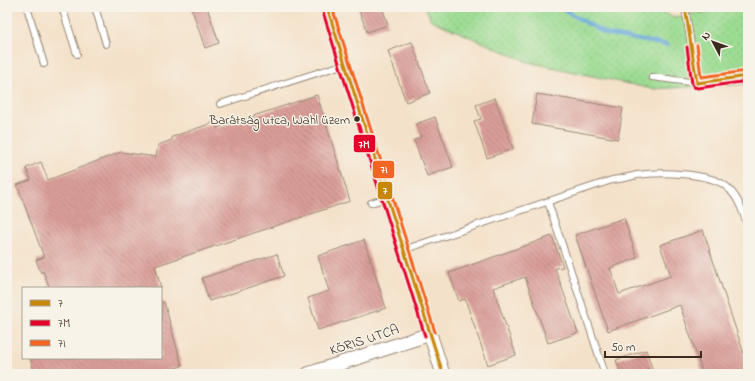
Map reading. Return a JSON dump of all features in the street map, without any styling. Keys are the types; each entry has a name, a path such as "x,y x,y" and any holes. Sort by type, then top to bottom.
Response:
{"street":[{"path":"327,7 386,198 444,374"},
{"name":"KŐRIS UTCA","path":"308,374 430,334"}],"lane":[{"path":"27,7 44,64"},
{"path":"62,7 77,54"},
{"path":"95,7 106,44"},
{"path":"685,7 698,83"},
{"path":"220,104 345,64"},
{"path":"652,77 698,83 748,76"},
{"path":"403,250 612,180 638,175 684,175 715,180 726,186 734,195 742,208 748,227"},
{"path":"371,203 386,198"},
{"path":"548,202 605,374"}],"green space":[{"path":"425,7 648,7 675,17 734,7 748,7 748,84 652,89 528,62 431,20"}],"building":[{"path":"191,7 207,7 219,43 205,48"},
{"path":"358,7 382,7 388,25 367,32"},
{"path":"412,42 430,93 406,102 388,51"},
{"path":"537,94 623,108 618,139 532,124"},
{"path":"317,95 350,201 155,266 161,287 50,287 43,271 41,273 36,260 44,257 17,185 31,180 26,168 41,162 48,180 121,152 156,157 158,145 172,140 172,137 215,122 217,128"},
{"path":"495,98 513,149 487,158 474,121 481,119 476,105"},
{"path":"435,117 453,167 427,176 414,140 421,137 416,124"},
{"path":"624,218 637,258 610,268 619,294 671,276 660,245 703,230 748,366 748,374 703,374 680,305 608,331 575,235"},
{"path":"552,236 563,267 555,268 578,333 548,343 525,277 493,288 516,355 488,365 465,299 459,301 449,273"},
{"path":"364,240 386,308 318,330 308,298 329,291 318,256"},
{"path":"277,254 284,276 209,301 202,278"},
{"path":"162,302 164,302 182,366 155,374 35,374 30,359 162,359"},
{"path":"646,350 654,374 621,374 616,360"}],"waterway":[{"path":"559,7 606,34 667,45"}],"transit line":[{"name":"7","path":"327,7 443,374"},
{"name":"7I","path":"332,7 435,332"},
{"name":"7","path":"685,7 697,83"},
{"name":"7M","path":"322,9 425,336"},
{"name":"7I","path":"697,45 701,77 747,71"},
{"name":"7M","path":"687,47 692,84 694,87 698,88 748,81"},
{"name":"7","path":"697,83 748,76"}],"place":[{"name":"Barátság utca, Wahl üzem","path":"357,119"}]}
